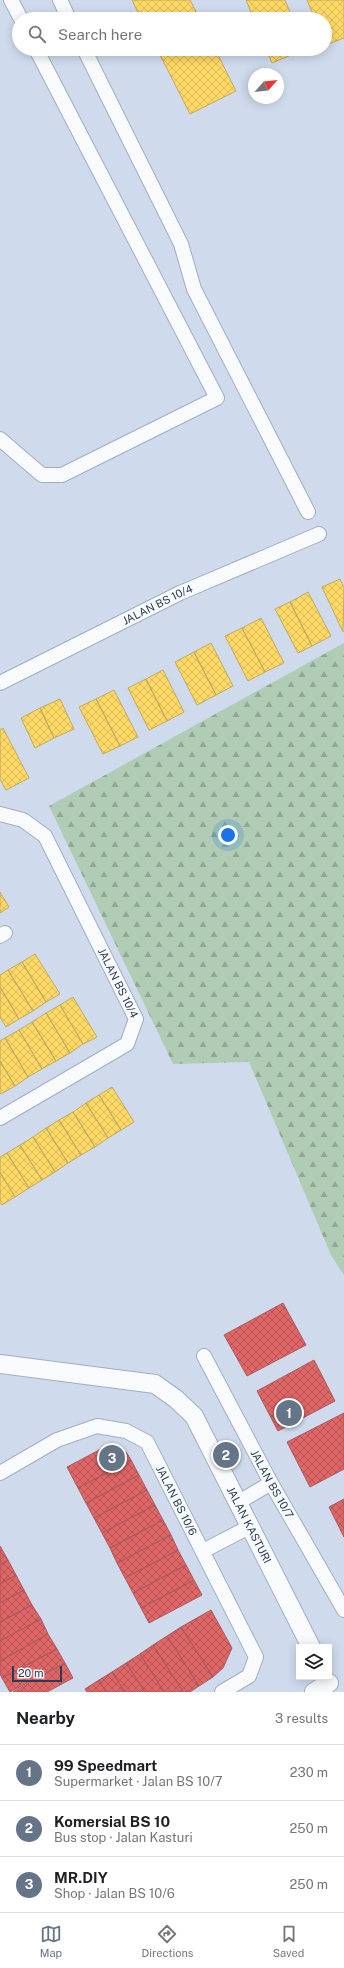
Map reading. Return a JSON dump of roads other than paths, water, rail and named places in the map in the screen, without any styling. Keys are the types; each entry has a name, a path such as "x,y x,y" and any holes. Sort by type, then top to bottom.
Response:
{"street":[{"path":"11,0 17,12"},
{"path":"60,0 66,12"},
{"path":"0,439 42,475 62,475 217,398 40,56"},
{"path":"87,56 181,244 194,289 308,512"},
{"name":"JALAN BS 10/4","path":"0,683 180,593 319,534"},
{"name":"JALAN BS 10/4","path":"0,814 23,820 45,836 136,1019 127,1044 0,1118"},
{"name":"JALAN BS 10/7","path":"204,1356 271,1483 344,1610"},
{"name":"JALAN KASTURI","path":"0,1364 155,1384 176,1399 194,1416 239,1502 310,1644"},
{"name":"JALAN BS 10/6","path":"0,1473 57,1440 97,1426 126,1431 147,1442 256,1657 249,1676 222,1692"},
{"path":"239,1502 271,1483"},
{"path":"203,1551 251,1526"},
{"path":"314,1692 333,1683"}],"place":[{"name":"99 Speedmart","path":"289,1413"},
{"name":"Komersial BS 10","path":"226,1455"},
{"name":"MR.DIY","path":"112,1458"}]}
